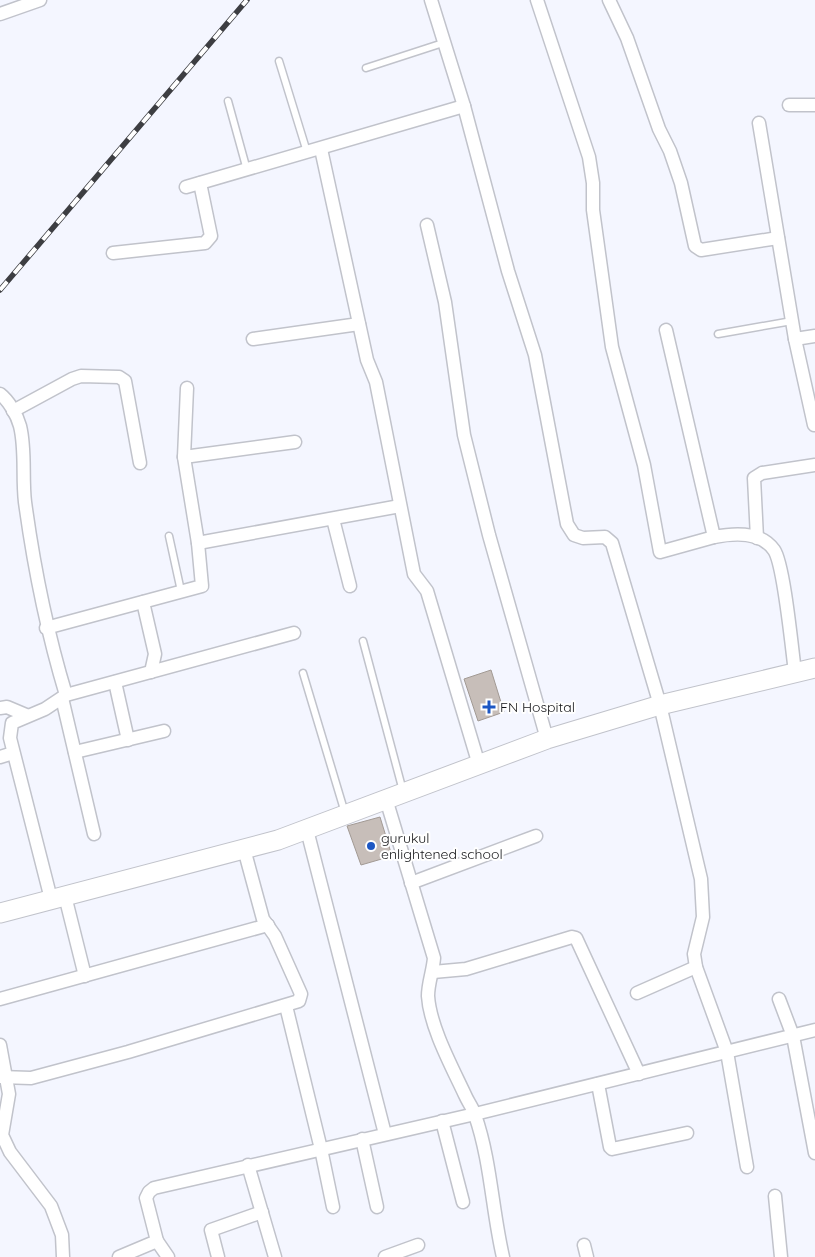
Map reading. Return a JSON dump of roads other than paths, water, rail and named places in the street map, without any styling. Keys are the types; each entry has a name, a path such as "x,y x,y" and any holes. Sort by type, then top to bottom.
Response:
{"street":[{"path":"0,14 40,0"},
{"path":"431,0 464,106 508,271 535,355 567,524 574,535 583,538 605,537 612,543 660,705 701,879 703,918 694,954 696,967 727,1052 747,1168"},
{"path":"537,0 589,157 593,183 593,210 612,346 644,465 660,552 736,532 765,541 775,551 778,560 795,672"},
{"path":"609,0 627,38 659,129 675,167 696,246 701,250 778,238"},
{"path":"186,187 464,106"},
{"path":"789,106 815,106"},
{"path":"759,123 795,340 814,425"},
{"path":"321,149 367,360 376,382 414,574 427,591 478,765"},
{"path":"113,253 205,243 209,240 211,236 200,183"},
{"path":"427,225 445,302 464,435 489,535 547,739"},
{"path":"253,339 359,324"},
{"path":"666,330 714,537"},
{"path":"795,340 815,336"},
{"path":"13,411 72,379 89,375 119,377 125,381 140,463"},
{"path":"46,628 202,586 198,543 184,458 187,388"},
{"path":"0,394 13,411 20,425 25,501 46,628 64,697 94,834"},
{"path":"184,458 295,442"},
{"path":"757,538 754,478 762,473 815,465"},
{"path":"198,543 400,506"},
{"path":"333,519 350,586"},
{"path":"143,602 155,654 151,672"},
{"path":"43,607 62,624"},
{"path":"85,976 13,753 10,738 12,723 26,715 45,709 64,697 294,633"},
{"path":"0,914 244,849 306,830 547,739 660,705 815,668"},
{"path":"115,682 128,740"},
{"path":"0,708 7,707 26,715"},
{"path":"75,752 164,731"},
{"path":"0,757 13,753"},
{"path":"395,796 412,883 434,958 433,972 428,983 428,998 437,1031 475,1114 484,1150 494,1222 503,1257"},
{"path":"306,830 386,1134"},
{"path":"412,883 536,836"},
{"path":"3,1077 31,1078 286,1006 299,1000 301,994 282,950 264,919 244,849"},
{"path":"0,999 268,925"},
{"path":"433,972 466,969 572,937 576,938 639,1074"},
{"path":"637,993 696,967"},
{"path":"779,999 793,1036 815,1153"},
{"path":"286,1006 333,1206"},
{"path":"168,1257 158,1241 146,1198 148,1192 186,1180 475,1114 815,1030"},
{"path":"0,1045 8,1102 2,1124 2,1135 10,1152 51,1206 62,1235 63,1257"},
{"path":"598,1084 610,1147 612,1149 686,1132"},
{"path":"442,1121 463,1202"},
{"path":"362,1140 377,1207"},
{"path":"248,1165 275,1257"},
{"path":"775,1196 782,1257"},
{"path":"218,1257 210,1232 212,1229 262,1212"},
{"path":"122,1257 158,1241"},
{"path":"385,1257 418,1244"}],"lane":[{"path":"366,68 443,43"},
{"path":"279,61 307,153"},
{"path":"228,101 247,170"},
{"path":"718,334 792,321"},
{"path":"169,536 181,591"},
{"path":"363,641 395,796"},
{"path":"302,674 346,815"}],"railway":[{"path":"0,290 247,0"}],"place":[{"name":"FN Hospital","path":"489,707"},
{"name":"gurukul enlightened school","path":"371,846"}]}
